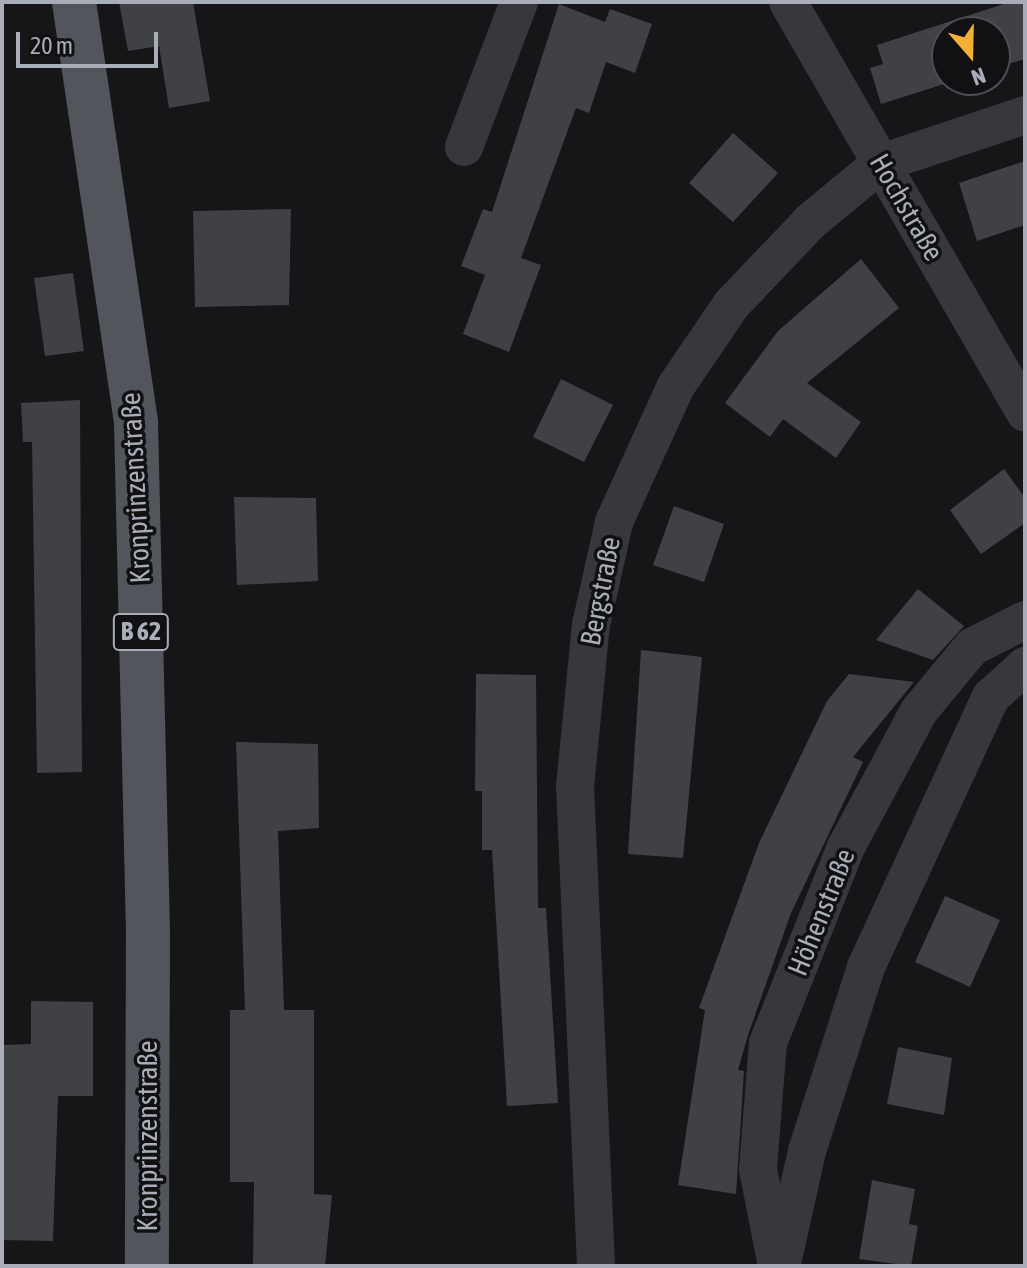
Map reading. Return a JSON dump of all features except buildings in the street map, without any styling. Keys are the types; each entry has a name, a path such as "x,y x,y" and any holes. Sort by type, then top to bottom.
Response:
{"main road":[{"name":"Kronprinzenstraße","path":"74,2 136,423 148,932 147,1266"}],"street":[{"path":"464,147 519,2"},
{"name":"Hochstraße","path":"788,2 1025,412"},
{"name":"Bergstraße","path":"596,1266 575,787 591,625 614,522 676,386 731,305 811,221 881,163 1025,115"},
{"name":"Höhenstraße","path":"779,1266 758,1169 768,1043 846,847 919,711 972,647 1025,620"},
{"name":"Höhenstraße","path":"779,1266 807,1151 866,967 991,697 1025,666"}]}
